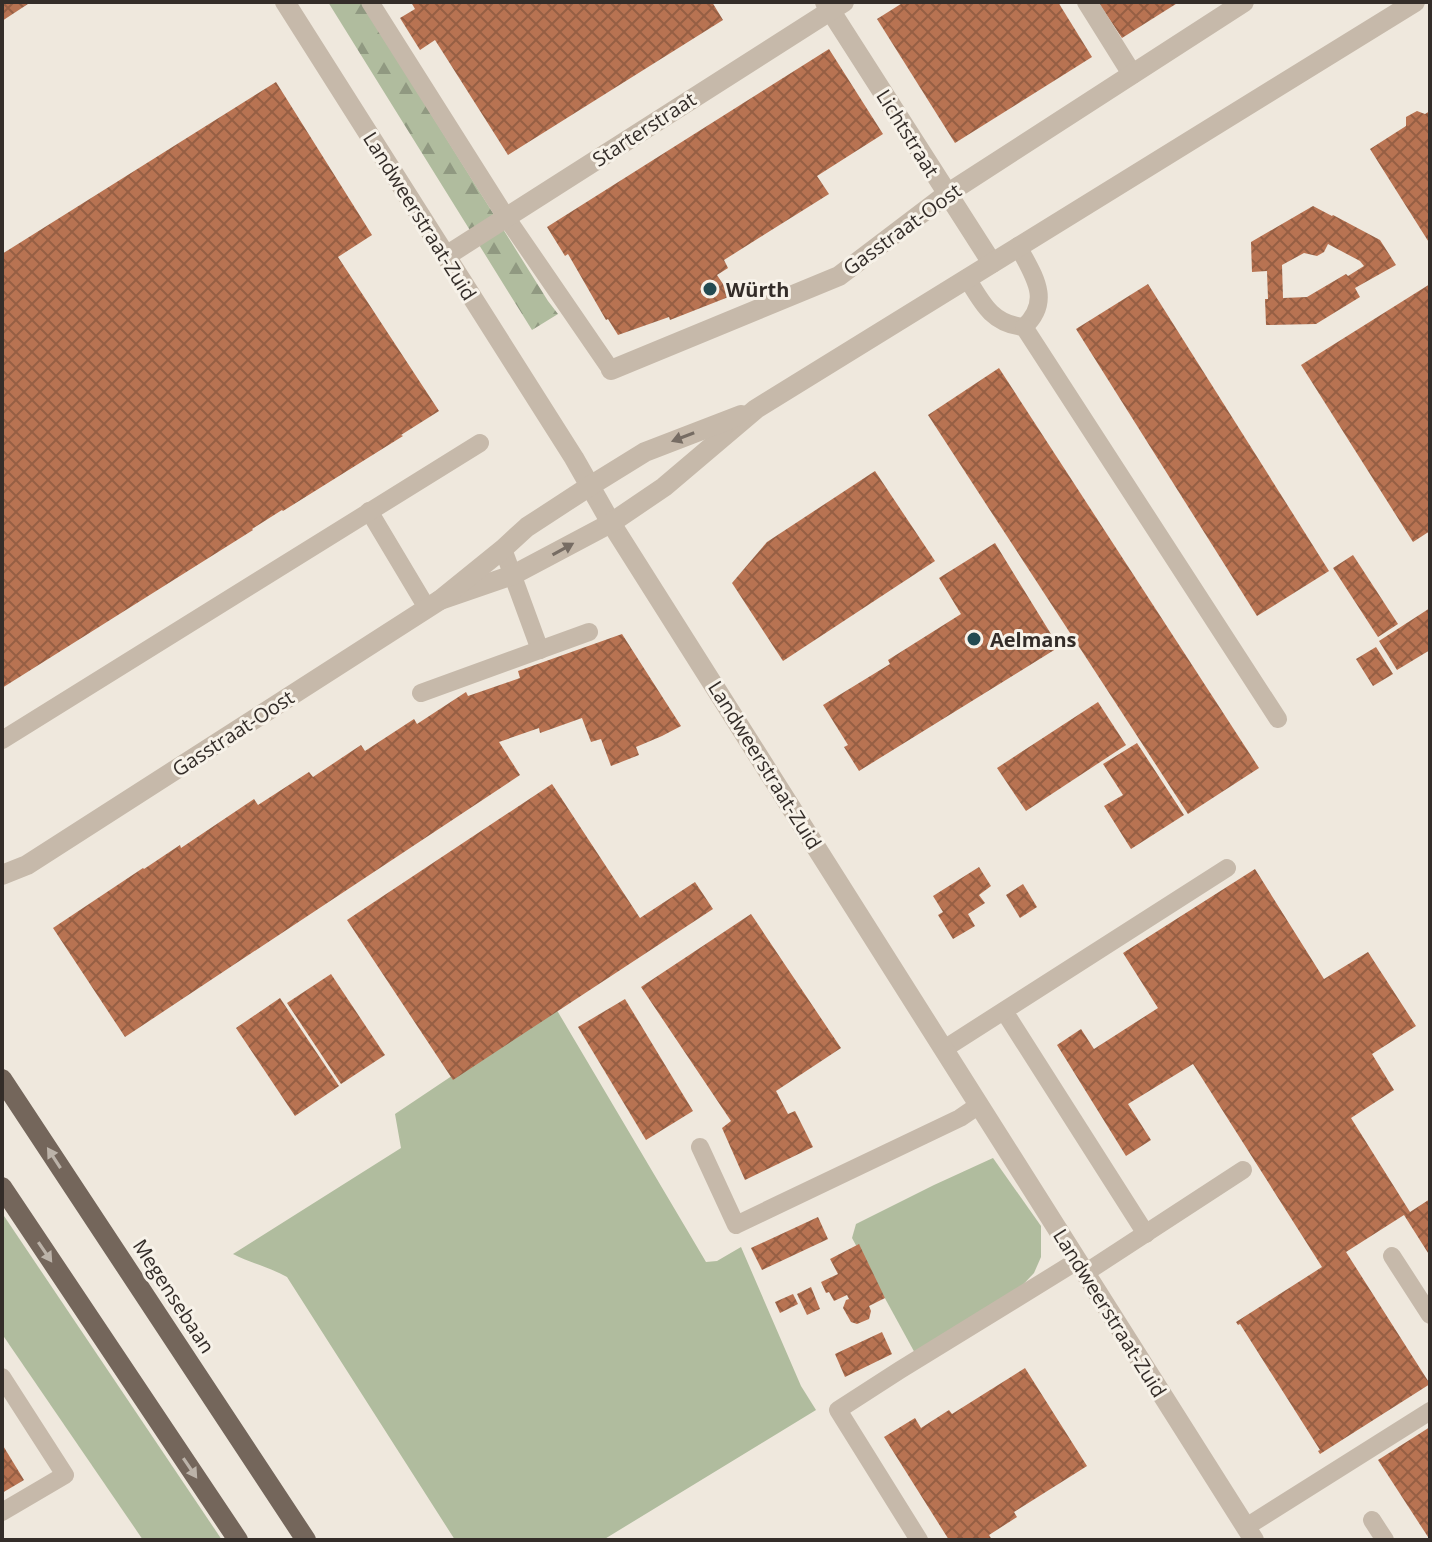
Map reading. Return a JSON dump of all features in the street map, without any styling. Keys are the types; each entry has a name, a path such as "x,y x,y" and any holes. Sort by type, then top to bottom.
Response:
{"main road":[{"name":"Megensebaan","path":"2,1079 306,1540"},
{"path":"2,1187 238,1540"}],"street":[{"name":"Landweerstraat-Zuid","path":"285,2 1250,1534"},
{"path":"1087,2 1132,74"},
{"name":"Gasstraat-Oost","path":"611,370 839,276 947,194 1244,2"},
{"name":"Gasstraat-Oost","path":"434,604 513,575 611,523 664,487 756,409 1415,2"},
{"name":"Starterstraat","path":"446,256 833,5"},
{"name":"Lichtstraat","path":"833,5 992,263"},
{"name":"Gasstraat-Oost","path":"2,875 27,865 434,604 527,527 645,452 756,409"},
{"name":"Gasstraat-Oost","path":"2,890 27,865"}],"lane":[{"path":"370,2 506,217 611,370"},
{"path":"1018,246 1039,292 1040,305 1033,319 1024,327"},
{"path":"967,278 996,318 1024,327 1278,719"},
{"path":"2,740 480,443"},
{"path":"369,511 434,604"},
{"path":"503,549 540,650"},
{"path":"421,693 589,632"},
{"path":"944,1049 1227,868"},
{"path":"1004,1011 1146,1234"},
{"path":"700,1147 736,1225 960,1118 979,1105"},
{"path":"919,1540 838,1410 900,1370 1081,1267 1146,1234 1243,1170"},
{"path":"1392,1256 1430,1315"},
{"path":"2,1377 65,1475 2,1512"},
{"name":"Landweerstraat-Zuid","path":"1250,1534 1430,1411"},
{"path":"1372,1520 1385,1540"}],"green space":[{"path":"328,2 361,2 558,314 532,330"},
{"path":"555,1007 706,1262 717,1261 741,1247 801,1386 816,1410 603,1540 455,1540 287,1277 233,1254 401,1148 395,1114"},
{"path":"993,1158 1041,1226 1041,1257 1034,1273 1014,1294 916,1355 852,1238 856,1224"},
{"path":"2,1213 222,1540 143,1540 2,1334"}],"building":[{"path":"2,2 31,2 2,21"},
{"path":"411,2 712,2 723,20 508,155 435,40 420,50 400,18 415,9"},
{"path":"904,2 1058,2 1092,57 955,143 877,19"},
{"path":"1098,2 1179,2 1122,38"},
{"path":"829,49 883,134 817,176 829,194 724,260 728,268 717,275 731,296 670,320 669,317 618,335 568,254 565,256 547,227"},
{"path":"276,82 372,235 338,257 439,411 2,688 2,254"},
{"path":"1417,111 1425,114 1430,111 1430,244 1370,149 1406,126 1406,117"},
{"path":"1313,206 1380,240 1396,265 1355,288 1360,297 1316,324 1266,325 1267,271 1252,272 1251,242","holes":["1328,244 1364,266 1307,297 1283,298 1282,265 1304,253 1317,256 1324,252"]},
{"path":"1148,284 1329,571 1257,616 1076,329"},
{"path":"1430,284 1430,531 1413,542 1301,365"},
{"path":"999,368 1259,768 1188,814 928,415"},
{"path":"875,471 935,561 783,661 732,583 767,542"},
{"path":"995,543 1059,647 859,771 844,747 848,745 823,705 890,664 888,660 961,614 939,578"},
{"path":"1353,555 1398,624 1378,637 1333,568"},
{"path":"1430,608 1430,650 1397,670 1379,641"},
{"path":"622,634 681,726 636,747 639,755 611,766 601,739 591,742 582,718 540,733 539,728 499,742 520,775 125,1037 53,928 254,799 258,805 309,772 313,777 361,745 365,751 414,719 417,724 466,692 468,696 520,678 518,671"},
{"path":"1376,647 1393,674 1373,686 1356,659"},
{"path":"1098,702 1126,745 1026,811 997,768"},
{"path":"1137,743 1184,815 1131,849 1104,806 1123,795 1103,764"},
{"path":"552,784 640,918 695,882 713,909 453,1080 347,920"},
{"path":"979,867 991,886 979,895 985,903 968,914 975,926 953,939 938,915 943,912 933,896"},
{"path":"1255,869 1324,979 1368,952 1416,1026 1372,1054 1394,1090 1351,1118 1410,1212 1430,1199 1430,1256 1404,1215 1346,1252 1430,1384 1320,1454 1236,1322 1322,1267 1193,1064 1128,1104 1151,1140 1126,1156 1057,1045 1081,1029 1094,1049 1158,1008 1123,953"},
{"path":"1023,884 1037,907 1020,918 1006,895"},
{"path":"751,914 841,1048 776,1091 788,1114 795,1111 813,1147 745,1180 722,1128 731,1121 641,987"},
{"path":"331,974 385,1055 341,1084 287,1003"},
{"path":"280,998 339,1086 295,1116 236,1028"},
{"path":"625,999 693,1111 646,1140 578,1027"},
{"path":"818,1217 828,1239 762,1270 751,1248"},
{"path":"859,1244 885,1298 869,1306 869,1319 857,1324 851,1322 843,1308 849,1299 847,1295 834,1301 821,1282 838,1274 830,1259"},
{"path":"811,1287 820,1309 807,1315 797,1294"},
{"path":"793,1294 798,1304 780,1313 775,1302"},
{"path":"882,1332 892,1354 845,1377 835,1354"},
{"path":"1025,1368 1087,1466 1014,1512 1017,1517 989,1535 992,1540 949,1540 884,1437 915,1418 921,1428 949,1410 952,1414"},
{"path":"1430,1427 1430,1540 1378,1460"},
{"path":"2,1444 24,1480 2,1493"}],"place":[{"name":"Würth","path":"710,289"},
{"name":"Aelmans","path":"974,639"}]}
